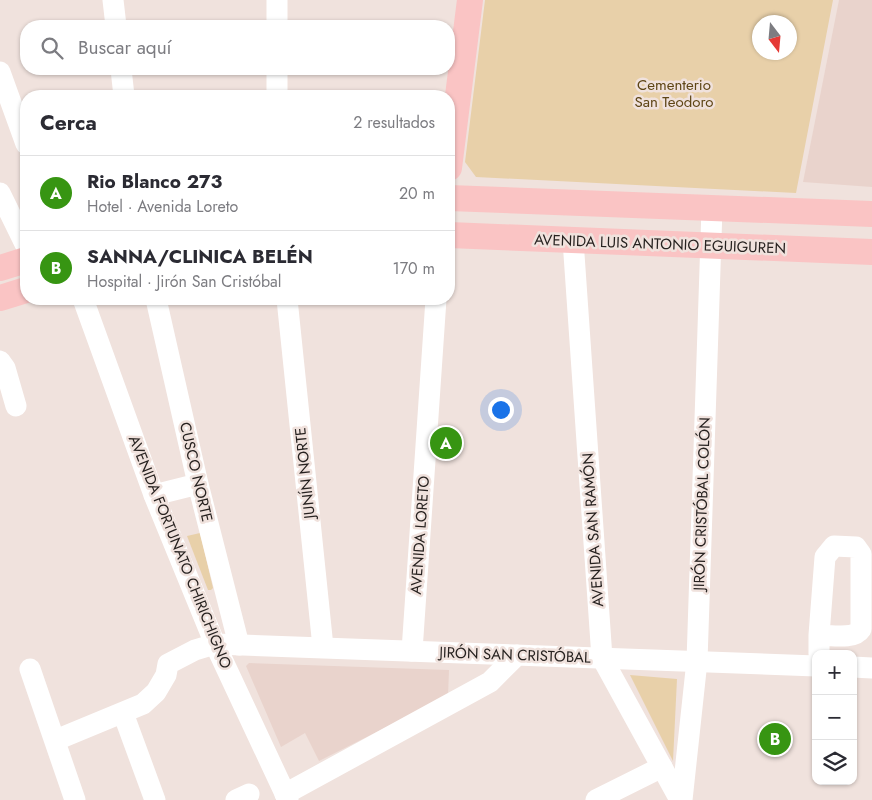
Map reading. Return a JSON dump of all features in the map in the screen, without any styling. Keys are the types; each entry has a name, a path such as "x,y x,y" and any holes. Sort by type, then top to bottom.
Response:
{"main road":[{"path":"455,120 470,0"},
{"path":"455,198 872,214"},
{"name":"AVENIDA LUIS ANTONIO EGUIGUREN","path":"455,235 872,252"},
{"path":"0,268 20,262"},
{"path":"0,298 20,292"}],"street":[{"path":"113,0 115,20"},
{"path":"277,0 277,20"},
{"path":"0,72 6,108 20,133"},
{"path":"122,75 123,90"},
{"path":"277,75 277,90"},
{"path":"0,193 20,234"},
{"name":"JIRÓN CRISTÓBAL COLÓN","path":"681,800 697,661 712,208"},
{"name":"AVENIDA SAN RAMÓN","path":"573,240 602,658 681,800"},
{"name":"AVENIDA FORTUNATO CHIRICHIGNO","path":"85,305 154,495 215,644 287,797"},
{"name":"CUSCO NORTE","path":"157,305 198,484 239,645"},
{"name":"JUNÍN NORTE","path":"288,305 322,647"},
{"name":"AVENIDA LORETO","path":"412,651 436,305"},
{"path":"0,361 5,368 16,406"},
{"path":"154,495 198,484"},
{"path":"56,740 143,704 156,692 166,675 168,664 196,650 215,644"},
{"name":"JIRÓN SAN CRISTÓBAL","path":"215,644 812,666"},
{"path":"287,797 490,682 517,655"},
{"path":"857,667 872,668"},
{"path":"30,669 56,740 75,800"},
{"path":"122,713 155,800"},
{"path":"596,800 662,767"}],"shaded area":[{"path":"839,0 872,0 872,187 803,182"},
{"path":"249,663 449,670 448,696 319,761 305,733 281,747 246,666"}],"green space":[{"name":"Cementerio San Teodoro","path":"485,0 833,0 796,193 476,177 465,162"},
{"path":"200,533 213,588 211,590 208,590 187,536"},
{"path":"630,675 677,679 673,761"}],"place":[{"name":"Rio Blanco 273","path":"446,443"},
{"name":"SANNA/CLINICA BELÉN","path":"775,739"}]}
